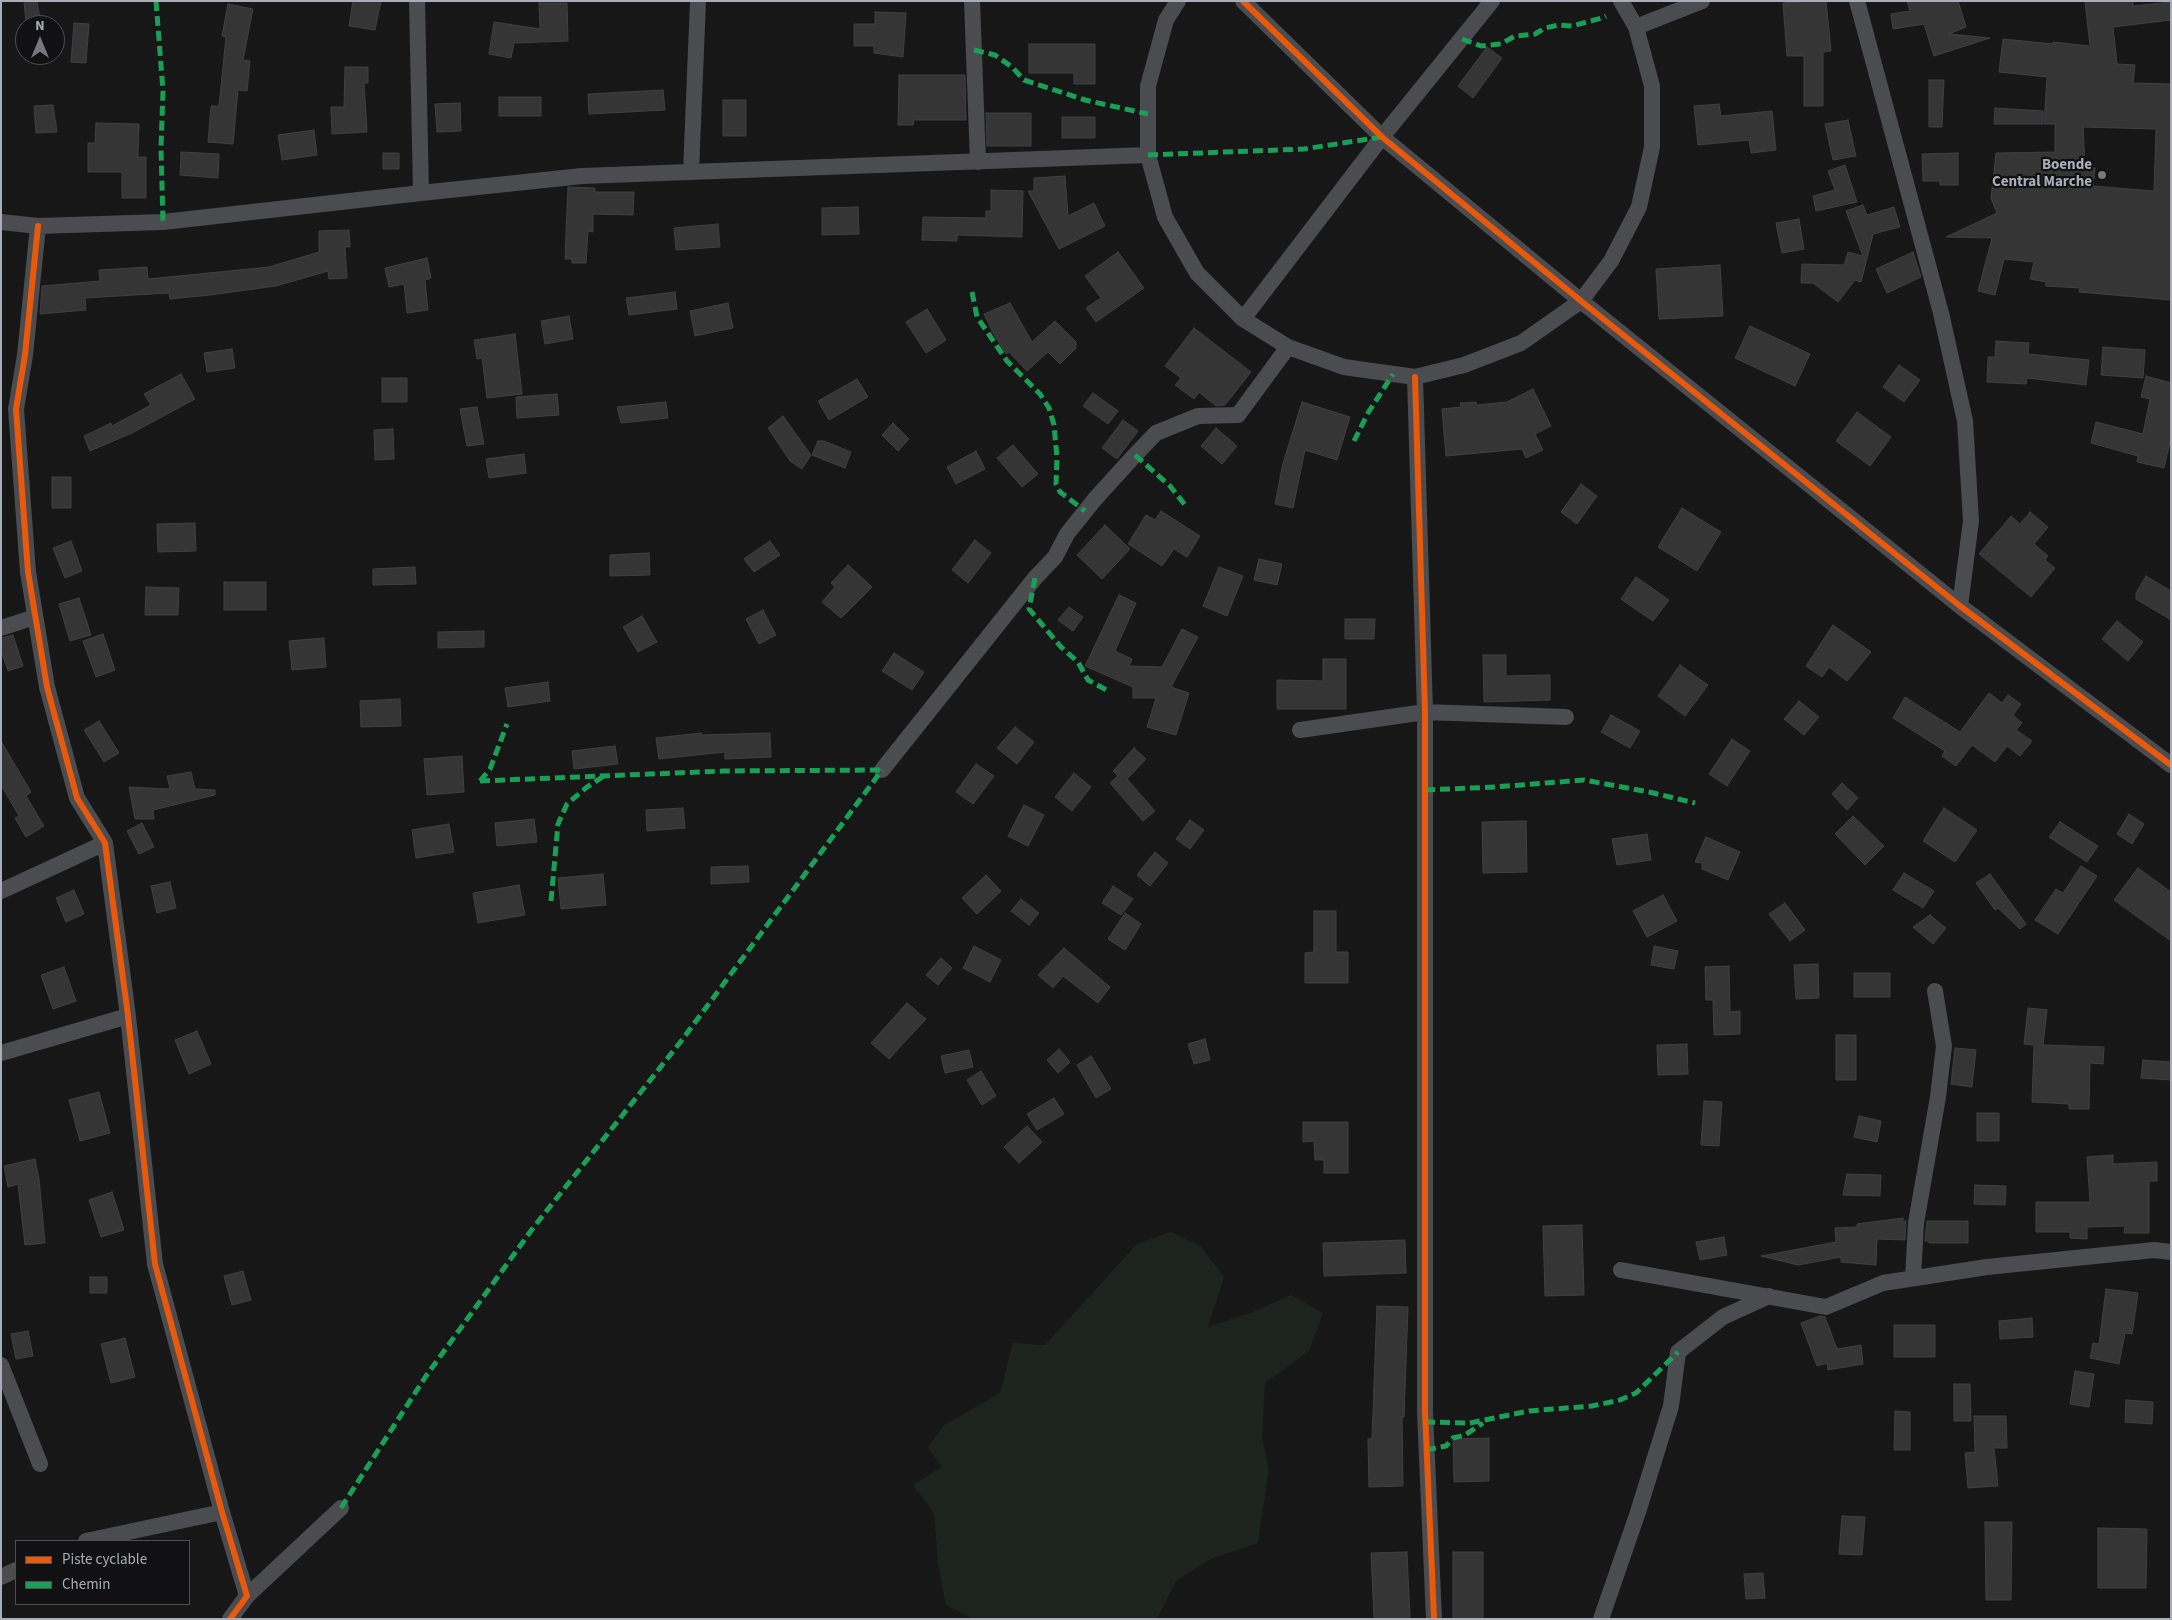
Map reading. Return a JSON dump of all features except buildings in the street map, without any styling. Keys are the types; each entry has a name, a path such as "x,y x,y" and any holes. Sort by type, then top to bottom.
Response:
{"street":[{"path":"418,1 421,193"},
{"path":"691,172 698,1"},
{"path":"972,1 978,162"},
{"path":"1178,1 1166,20 1148,86 1148,155 1165,217 1197,273 1243,319 1288,347 1344,367 1415,376 1464,365 1521,343 1581,301 1610,262 1639,207 1652,148 1652,86 1636,27 1621,1"},
{"path":"1243,1 1382,136 1581,301 1960,606 2171,765"},
{"path":"1243,319 1382,136 1492,1"},
{"path":"1636,27 1702,1"},
{"path":"1857,1 1941,313 1964,421 1971,521 1960,606"},
{"path":"1,222 38,226 163,222 582,176 1148,155"},
{"path":"38,226 25,355 16,409 28,572 47,687 77,798 105,842 128,1016 155,1264 222,1512 247,1596"},
{"path":"882,770 1035,578 1055,557 1067,534 1094,499 1156,433 1198,416 1238,415 1288,347"},
{"path":"1415,376 1426,712 1425,1412 1434,1619"},
{"path":"1,418 16,409"},
{"path":"1,628 35,617"},
{"path":"1300,730 1426,712 1566,717"},
{"path":"1,891 105,842"},
{"path":"1913,1278 1916,1223 1938,1097 1944,1046 1935,991"},
{"path":"1,1053 128,1016"},
{"path":"1620,1270 1826,1306 1882,1283 1913,1278 1987,1267 2154,1250 2171,1252"},
{"path":"1601,1619 1638,1512 1671,1406 1678,1352 1723,1317 1770,1296"},
{"path":"1,1366 40,1464"},
{"path":"230,1619 247,1596 341,1508"},
{"path":"91,1540 222,1512"},
{"path":"1,1577 15,1570"}],"shaded area":[{"path":"1171,1232 1200,1246 1224,1277 1208,1327 1250,1313 1291,1295 1323,1313 1309,1351 1265,1383 1262,1437 1269,1469 1258,1543 1210,1559 1176,1581 1157,1619 973,1619 946,1605 938,1565 934,1513 913,1485 942,1467 928,1447 944,1425 1000,1393 1013,1343 1045,1345 1137,1244"}],"marked path":[{"path":"156,1 163,91 161,148 163,222"},
{"path":"1462,39 1481,46 1501,44 1515,36 1535,34 1545,28 1559,25 1572,26 1606,16"},
{"path":"974,50 995,55 1012,67 1024,80 1085,100 1148,114"},
{"path":"1148,155 1304,149 1382,137"},
{"path":"972,292 977,317 1007,361 1040,394 1049,408 1054,425 1057,458 1056,484 1060,492 1085,511"},
{"path":"1354,441 1368,413 1393,374"},
{"path":"1135,455 1170,486 1185,505"},
{"path":"1035,578 1029,609 1061,647 1078,662 1088,680 1110,692"},
{"path":"480,781 490,769 507,724"},
{"path":"480,781 724,771 882,770"},
{"path":"341,1508 426,1376 533,1228 682,1040 882,770"},
{"path":"551,901 558,824 567,804 604,776"},
{"path":"1425,790 1584,780 1695,803"},
{"path":"1425,1422 1470,1423 1529,1411 1592,1406 1620,1400 1636,1393 1678,1352"},
{"path":"1426,1450 1446,1446 1453,1438 1465,1435 1483,1423"}],"cycle path":[{"path":"1243,1 1382,137 1581,301 1960,606 2171,765"},
{"path":"38,226 25,355 16,409 28,572 47,687 77,798 105,843 128,1016 155,1264 222,1512 247,1596 230,1619"},
{"path":"1415,377 1425,712 1425,1412 1434,1619"}],"place":[{"name":"Boende Central Marche","path":"2102,175"}]}
